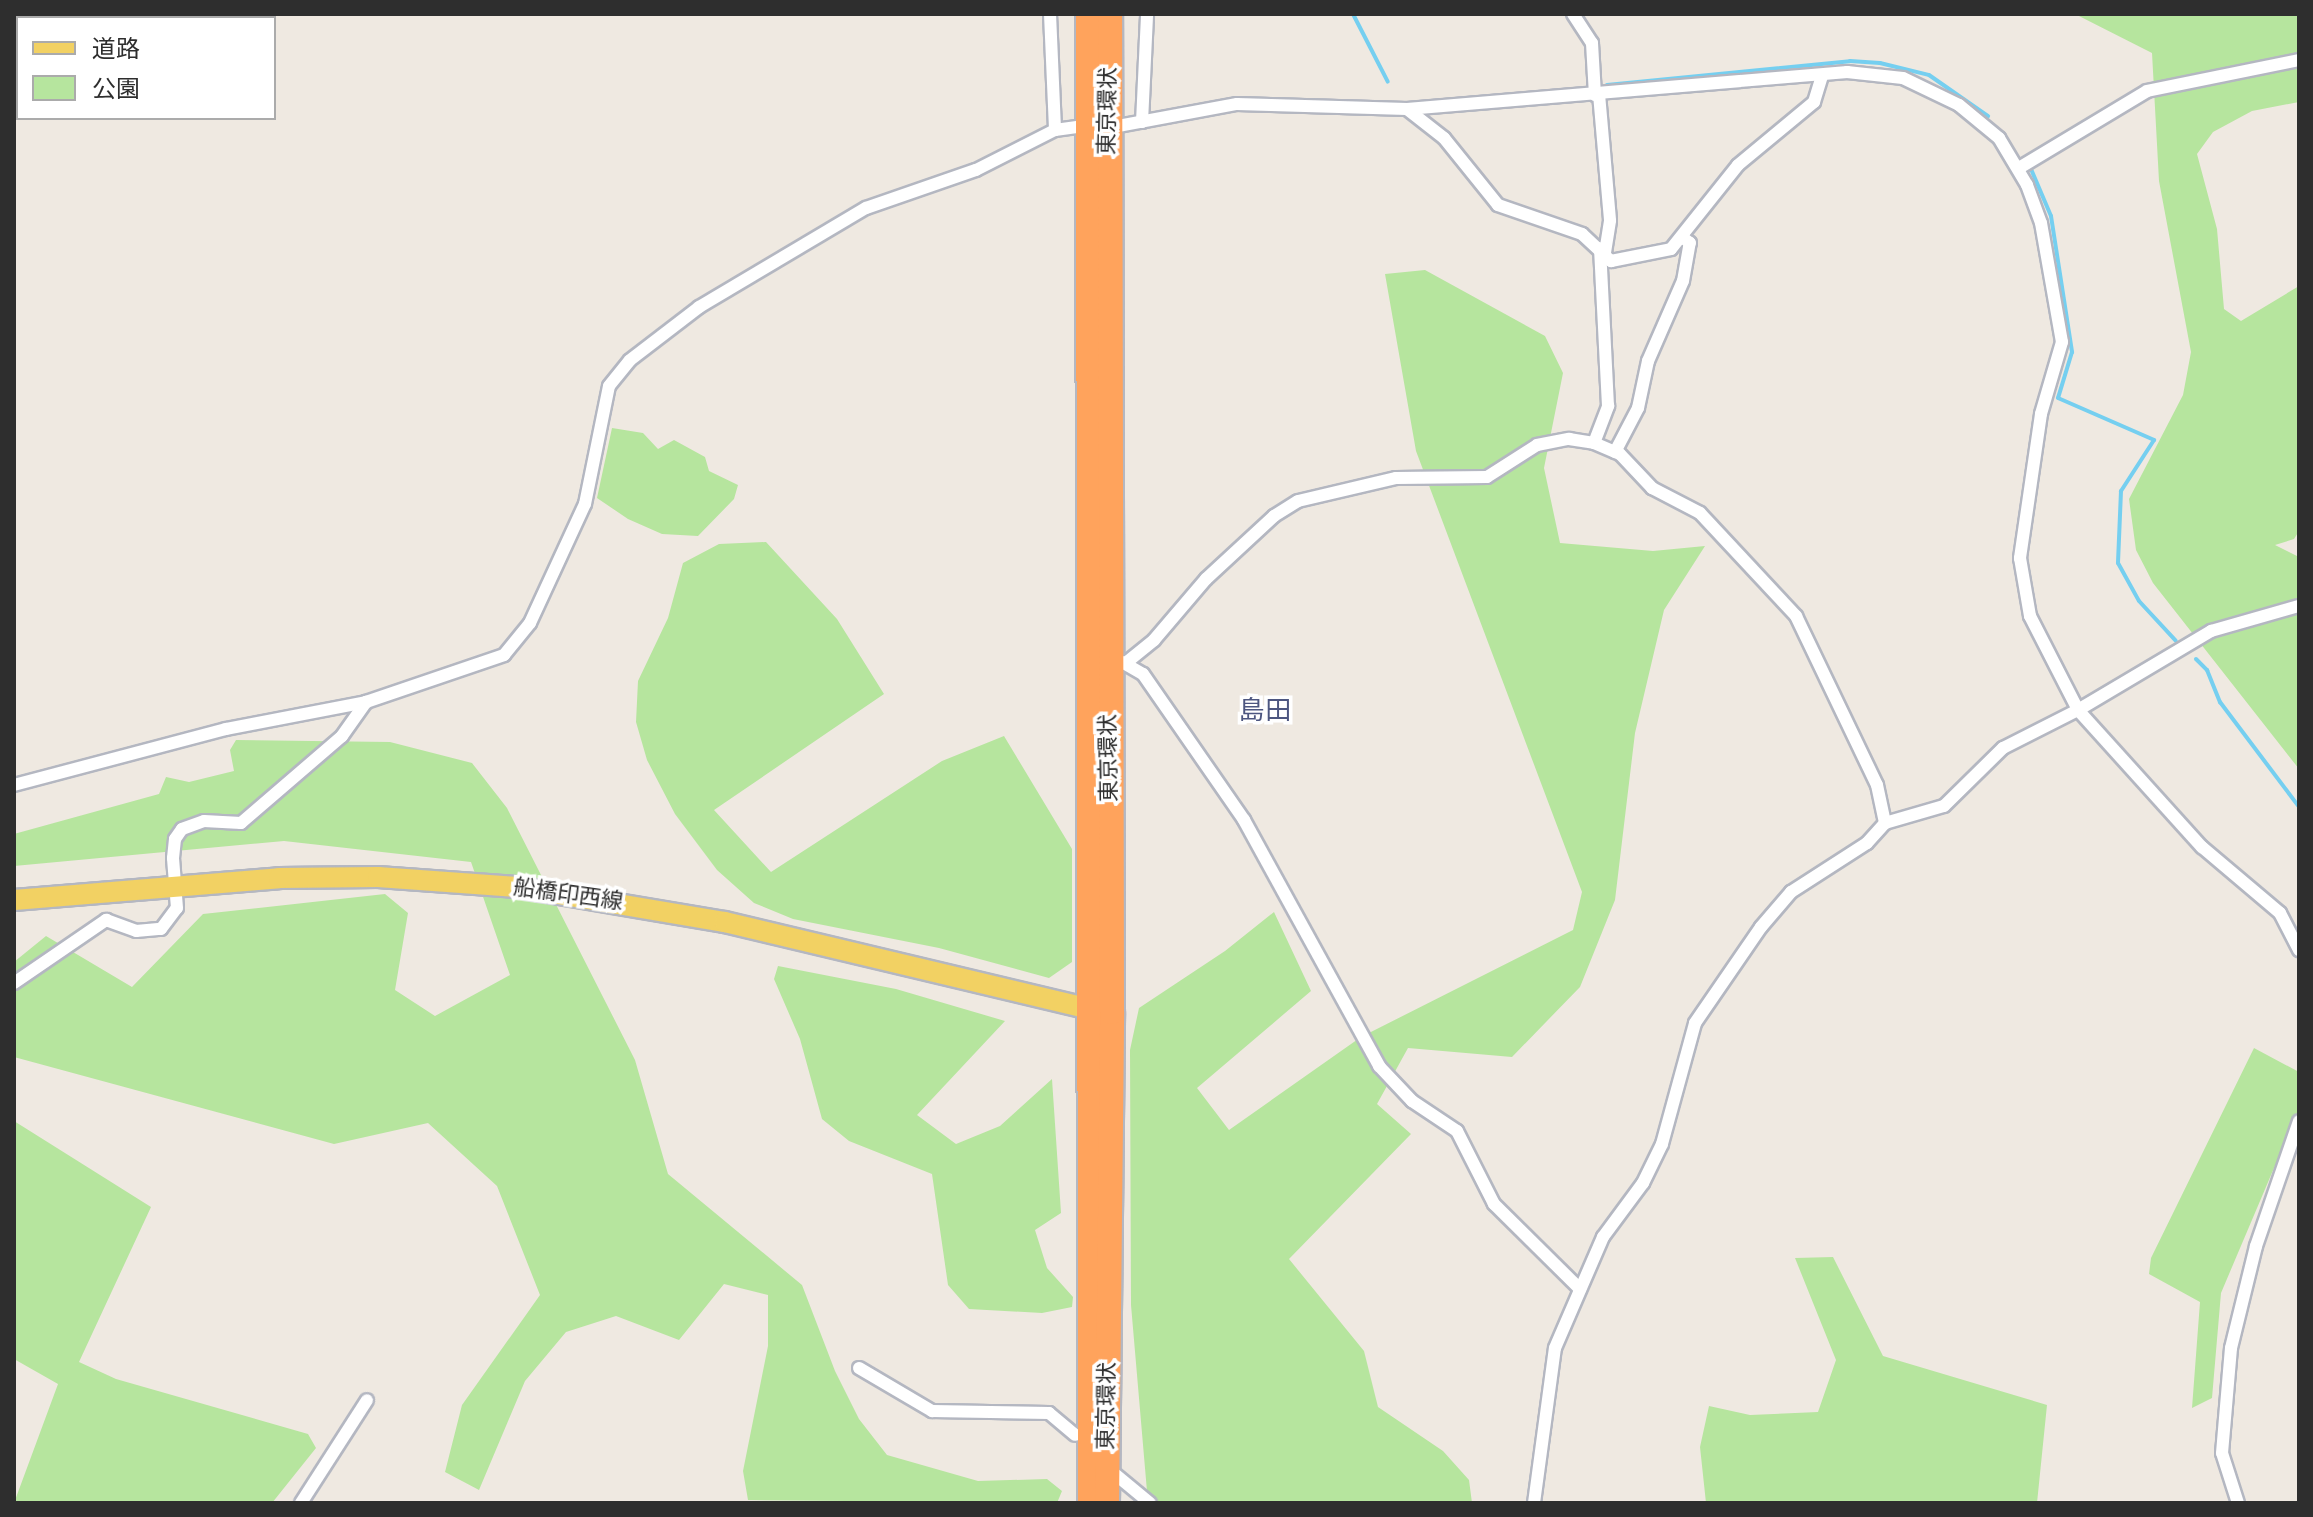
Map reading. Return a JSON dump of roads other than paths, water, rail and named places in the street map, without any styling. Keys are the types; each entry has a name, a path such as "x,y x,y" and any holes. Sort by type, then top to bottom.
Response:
{"highway":[{"name":"東京環状","path":"1088,14 1098,472 1099,694 1112,1012 1107,1503"},
{"name":"東京環状","path":"1090,1503 1087,1011 1099,694 1117,662 1098,472 1110,14"}],"main road":[{"name":"船橋印西線","path":"14,900 176,884 378,877 517,887 653,907 802,940 1087,1011 1112,1012"}],"street":[{"path":"1050,14 1055,130"},
{"path":"1142,122 1147,14"},
{"path":"1573,14 1592,43 1610,221 1602,251 1608,406 1594,443"},
{"path":"2019,168 2147,91 2299,60"},
{"path":"1118,126 1237,104 1407,109 1867,72 1930,87 1986,127 2019,168 2041,223 2063,350 2041,414 2021,574 2035,628 2078,710 2202,847 2280,913 2299,950"},
{"path":"1407,109 1444,138 1498,205 1582,234 1611,261 1671,249 1683,238 1738,165 1814,102 1822,75"},
{"path":"14,785 226,729 366,702 486,664 517,643 585,504 609,386 643,348 738,282 866,208 976,170 1055,130 1077,127"},
{"path":"1615,452 1638,408 1648,361 1683,281 1690,243 1683,238"},
{"path":"1580,1289 1494,1204 1457,1131 1412,1101 1379,1066 1244,820 1151,684 1117,662 1154,640 1206,579 1274,516 1298,501 1396,478 1487,477 1537,445 1569,439 1594,443 1615,452 1652,488 1700,513 1796,616 1877,785 1885,823"},
{"path":"1534,1503 1555,1348 1603,1237 1643,1183 1662,1144 1691,1034 1723,976 1791,892 1867,843 1885,823 1944,806 2003,748 2078,710 2211,631 2299,606"},
{"path":"14,983 106,920 136,931 161,929 177,908 175,839 182,829 204,821 241,823 342,736 366,702"},
{"path":"2238,1503 2222,1453 2231,1348 2256,1246 2299,1121"},
{"path":"859,1368 932,1411 1049,1413 1075,1435"},
{"path":"301,1503 367,1400"},
{"path":"1116,1475 1150,1503"}],"waterway":[{"path":"1353,14 1388,82"},
{"path":"1607,85 1850,61 1880,63 1929,75 1988,116"},
{"path":"2031,169 2051,216 2072,352 2058,398 2154,440 2121,491 2118,563 2139,601 2176,641"},
{"path":"2196,659 2207,670 2220,702 2299,807"}],"district":[{"name":"島田","path":"1265,711"}]}
